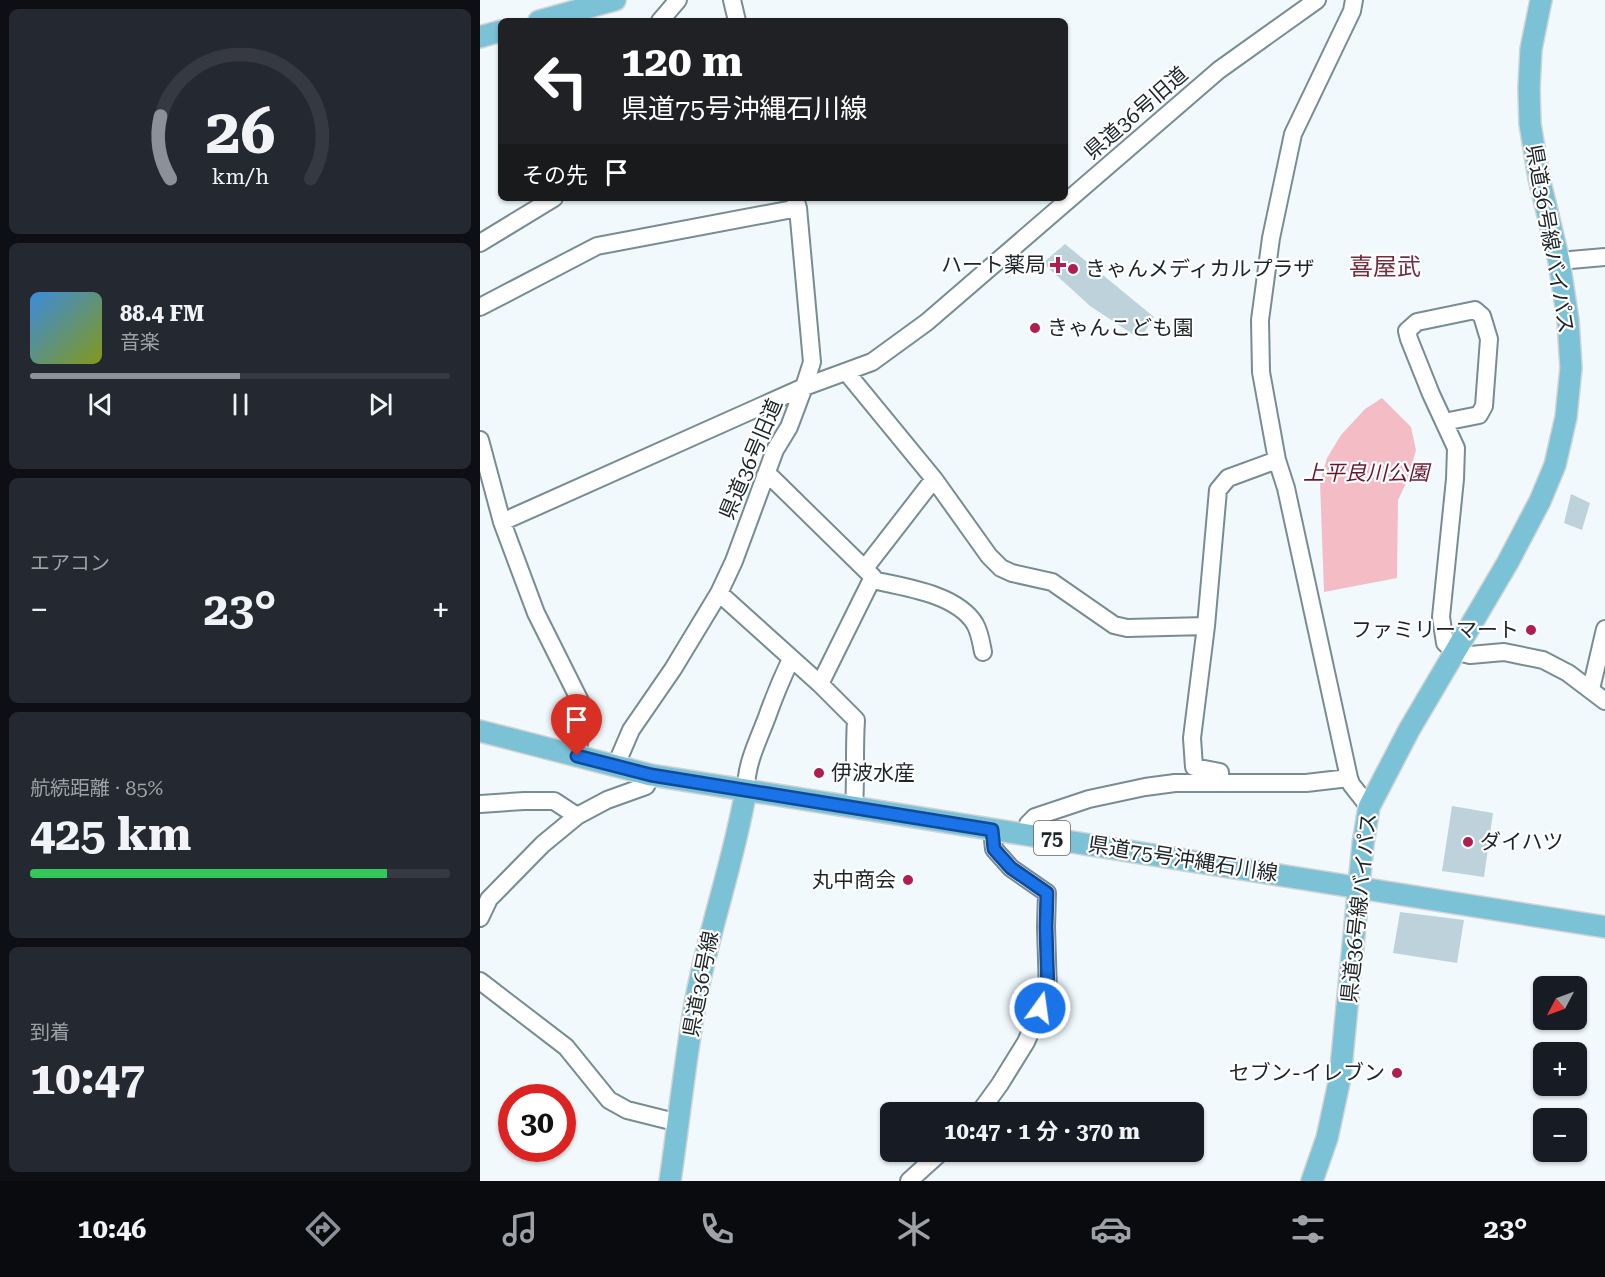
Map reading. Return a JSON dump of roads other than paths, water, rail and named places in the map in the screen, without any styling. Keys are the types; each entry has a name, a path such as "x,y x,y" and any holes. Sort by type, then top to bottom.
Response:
{"main road":[{"path":"550,18 615,0"},
{"name":"県道36号線バイパス","path":"1312,1181 1327,1138 1340,1078 1365,824 1369,807 1409,730 1508,562 1540,501 1555,465 1566,417 1570,368 1568,320 1530,123 1531,49 1541,0"},
{"path":"480,37 498,32"},
{"name":"県道75号沖縄石川線","path":"480,731 651,775 1605,927"},
{"name":"県道36号線","path":"670,1181 696,1000 746,790"}],"street":[{"path":"663,18 678,0"},
{"path":"732,0 736,18"},
{"name":"県道36号旧道","path":"1068,201 1219,70 1317,0"},
{"path":"1354,0 1352,11 1293,135 1271,238 1260,320 1261,372 1277,460 1286,488 1349,778 1369,807"},
{"path":"480,243 549,201"},
{"name":"県道36号旧道","path":"616,765 631,730 673,669 719,593 746,530 775,450 789,428 804,387 872,362 892,348 927,322 1068,201"},
{"path":"480,307 597,246 796,203 812,362 804,387 502,522"},
{"path":"1558,261 1605,257"},
{"path":"1444,422 1479,415 1484,406 1489,339 1482,316 1475,310 1417,322 1407,331 1422,372 1444,422 1456,448 1441,617 1445,643 1454,651 1470,655 1504,652 1543,660 1568,673 1605,701"},
{"path":"847,373 934,479 989,556 1001,568 1012,573 1052,582 1114,625 1127,628 1206,626"},
{"path":"480,440 502,522 536,613 580,703 582,724 577,756"},
{"path":"1220,782 1220,772 1194,766 1192,738 1206,626 1218,490 1228,478 1277,460"},
{"path":"765,476 772,478 869,574 920,589 964,611 975,623 981,636 982,652"},
{"path":"820,684 869,574 934,479"},
{"path":"719,593 820,684 856,720 857,768 854,807"},
{"path":"1591,689 1605,629"},
{"path":"746,790 746,778 754,748 774,693 791,659"},
{"path":"480,918 489,899 543,844 577,816 607,800 646,786 651,775"},
{"path":"1025,834 1028,824 1035,817 1089,800 1175,783 1306,783 1349,778"},
{"path":"480,804 554,801 577,816"},
{"path":"987,1102 1026,1042 1048,992 1047,893 1011,868 994,849 992,830"},
{"path":"480,981 566,1047 609,1100 627,1110 679,1123"},
{"path":"909,1181 930,1162"}],"place":[{"name":"ハート薬局","path":"1058,265"},
{"name":"きゃんメディカルプラザ","path":"1073,269"},
{"name":"きゃんこども園","path":"1035,328"},
{"name":"ファミリーマート","path":"1531,630"},
{"name":"伊波水産","path":"819,773"},
{"name":"ダイハツ","path":"1468,842"},
{"name":"丸中商会","path":"908,880"},
{"name":"セブン-イレブン","path":"1397,1073"}],"district":[{"name":"喜屋武","path":"1385,267"}],"park label":[{"name":"上平良川公園","path":"1366,473"}]}
